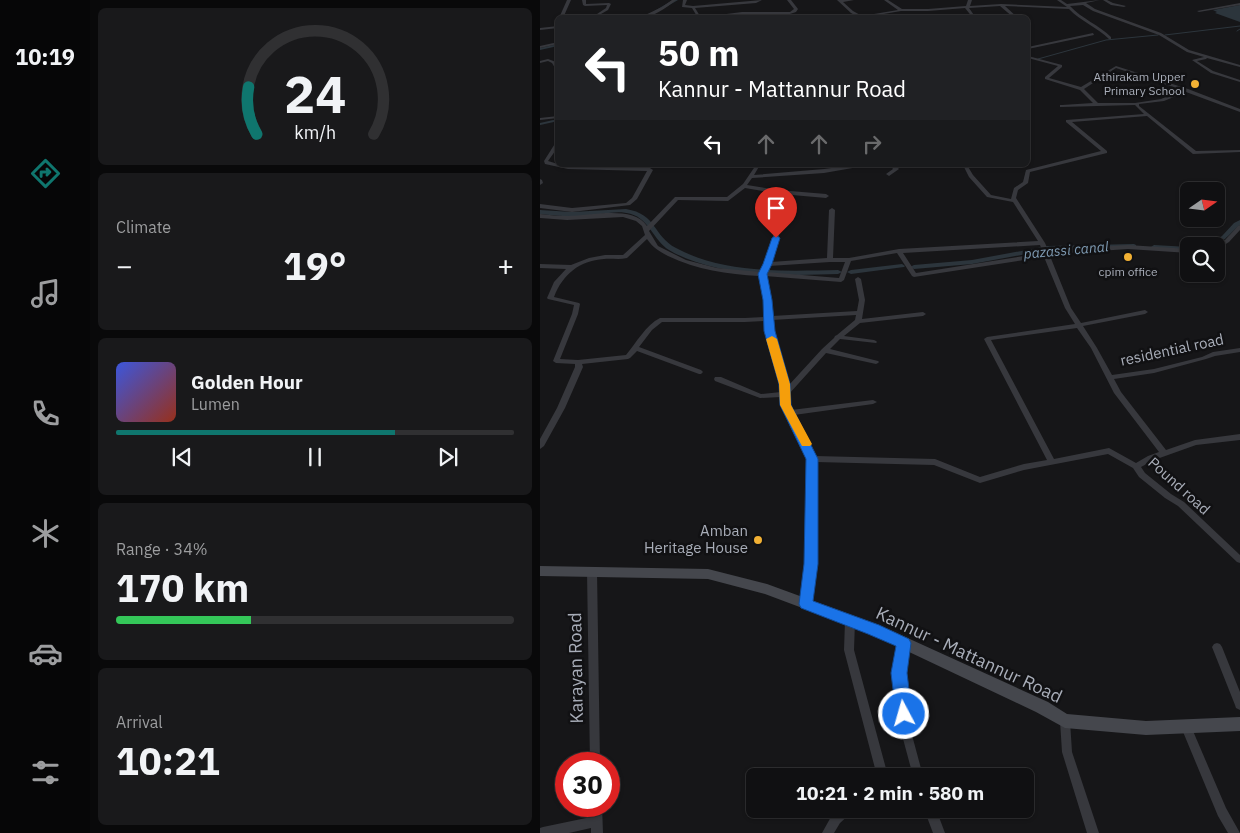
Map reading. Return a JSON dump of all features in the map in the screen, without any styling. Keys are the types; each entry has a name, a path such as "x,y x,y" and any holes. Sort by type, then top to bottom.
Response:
{"main road":[{"name":"Kannur - Mattannur Road","path":"540,571 708,574 767,589 904,643 1042,707 1065,721 1146,728 1240,724"}],"street":[{"path":"562,15 569,0"},
{"path":"584,0 585,5 609,4 599,14 600,15"},
{"path":"647,15 663,8 674,0"},
{"path":"686,0 682,6 693,7 756,2 760,0"},
{"path":"724,15 790,13 796,9 789,0"},
{"path":"840,1 852,0"},
{"path":"886,0 900,10"},
{"path":"970,0 968,12 972,15"},
{"path":"1060,0 1077,16 1104,32 1110,38"},
{"path":"871,15 900,10 1001,5 1068,7 1098,0"},
{"path":"1106,0 1112,4 1124,6"},
{"path":"840,1 852,12 859,15"},
{"path":"1078,4 1084,4 1094,10 1160,34 1182,49 1240,66"},
{"path":"1199,11 1240,4"},
{"path":"1001,5 1014,15"},
{"path":"693,7 698,15"},
{"path":"883,12 886,15"},
{"path":"540,29 555,27"},
{"path":"1030,48 1093,34"},
{"path":"540,47 555,44"},
{"path":"1030,58 1061,66 1046,78 1081,89 1098,104"},
{"path":"1208,58 1194,60 1212,72 1240,81"},
{"path":"540,62 548,60 554,62 555,65"},
{"path":"1081,89 1116,67 1187,90 1240,111"},
{"path":"1062,106 1136,104 1162,100 1187,90"},
{"path":"1136,104 1195,153 1240,151"},
{"path":"1148,115 1068,121 1105,152 1028,172 1025,183 1016,189 1013,198 1032,224 1043,244 1068,308 1081,325 1118,393 1164,453"},
{"path":"540,119 555,118"},
{"path":"540,166 546,161 555,147"},
{"path":"546,161 546,163 555,165"},
{"path":"540,206 572,210 628,204 634,199 650,170 592,167"},
{"path":"757,167 743,186 728,199 677,198 626,257 598,258 576,263 555,285 550,298 577,304 575,314 556,361 578,362 628,357 650,329 660,320 745,320 769,317 860,313"},
{"path":"750,177 851,167"},
{"path":"889,174 896,169 894,167"},
{"path":"967,167 971,176 989,196 1015,202"},
{"path":"743,186 778,192 826,196"},
{"path":"778,192 780,224 768,264 762,274 770,331 785,384 785,405 812,459 811,564 806,604"},
{"path":"830,260 832,210"},
{"path":"540,216 567,218 623,214 641,220 657,247 692,265 732,273 841,280 849,260"},
{"path":"1225,243 1240,227"},
{"path":"768,264 849,260 899,251 1043,244"},
{"path":"899,251 914,275 1046,253 1128,248 1180,251"},
{"path":"540,266 572,267"},
{"path":"858,279 862,300 858,321"},
{"path":"1052,462 987,339 1081,325 1145,312"},
{"path":"718,379 760,396 785,394 837,337 858,321 923,314"},
{"path":"837,337 874,342"},
{"path":"636,348 698,372"},
{"path":"824,350 876,362"},
{"name":"residential road","path":"1110,377 1154,371 1213,354 1240,350"},
{"path":"540,446 570,390 579,367 578,362"},
{"path":"790,413 873,402"},
{"name":"Pound road","path":"1240,436 1201,441 1164,453 1136,466 1142,475 1181,504 1240,560"},
{"path":"812,459 935,462 980,480 1024,467 1109,451 1136,466"},
{"name":"Karayan Road","path":"592,571 595,752"},
{"path":"850,621 849,650 880,768"},
{"path":"904,643 899,673 907,735 916,768"},
{"path":"1216,647 1240,705"},
{"path":"1065,721 1067,752 1092,833"},
{"path":"1186,727 1222,812 1234,833"},
{"path":"596,817 597,833"},
{"path":"828,833 837,818"},
{"path":"933,818 939,833"},
{"path":"544,833 596,821"}],"shaded area":[{"path":"1240,5 1240,22 1215,13 1217,12 1213,10"}],"waterway":[{"name":"pazassi canal","path":"653,13 676,0"},
{"path":"1165,35 1240,26"},
{"path":"1038,59 1106,40 1158,35"},
{"name":"pazassi canal","path":"540,49 555,46"},
{"path":"540,124 555,121"},
{"name":"pazassi canal","path":"540,212 556,214 632,212 644,218 661,240 672,249 709,263 775,272 838,272"},
{"name":"pazassi canal","path":"1224,237 1240,222"},
{"name":"pazassi canal","path":"914,267 972,262 1048,248 1134,246"},
{"name":"pazassi canal","path":"1154,247 1180,248"},
{"name":"pazassi canal","path":"851,272 902,266"}],"slow traffic":[{"path":"772,339 785,384 785,405 806,444"}],"place":[{"name":"Athirakam Upper Primary School","path":"1195,84"},
{"name":"cpim office","path":"1128,257"},
{"name":"Amban Heritage House","path":"758,540"}],"route":[{"path":"776,238 768,264 762,274 766,288 770,331 785,384 785,405 812,457 811,564 806,604 874,629 904,643 899,673 904,714"}]}
